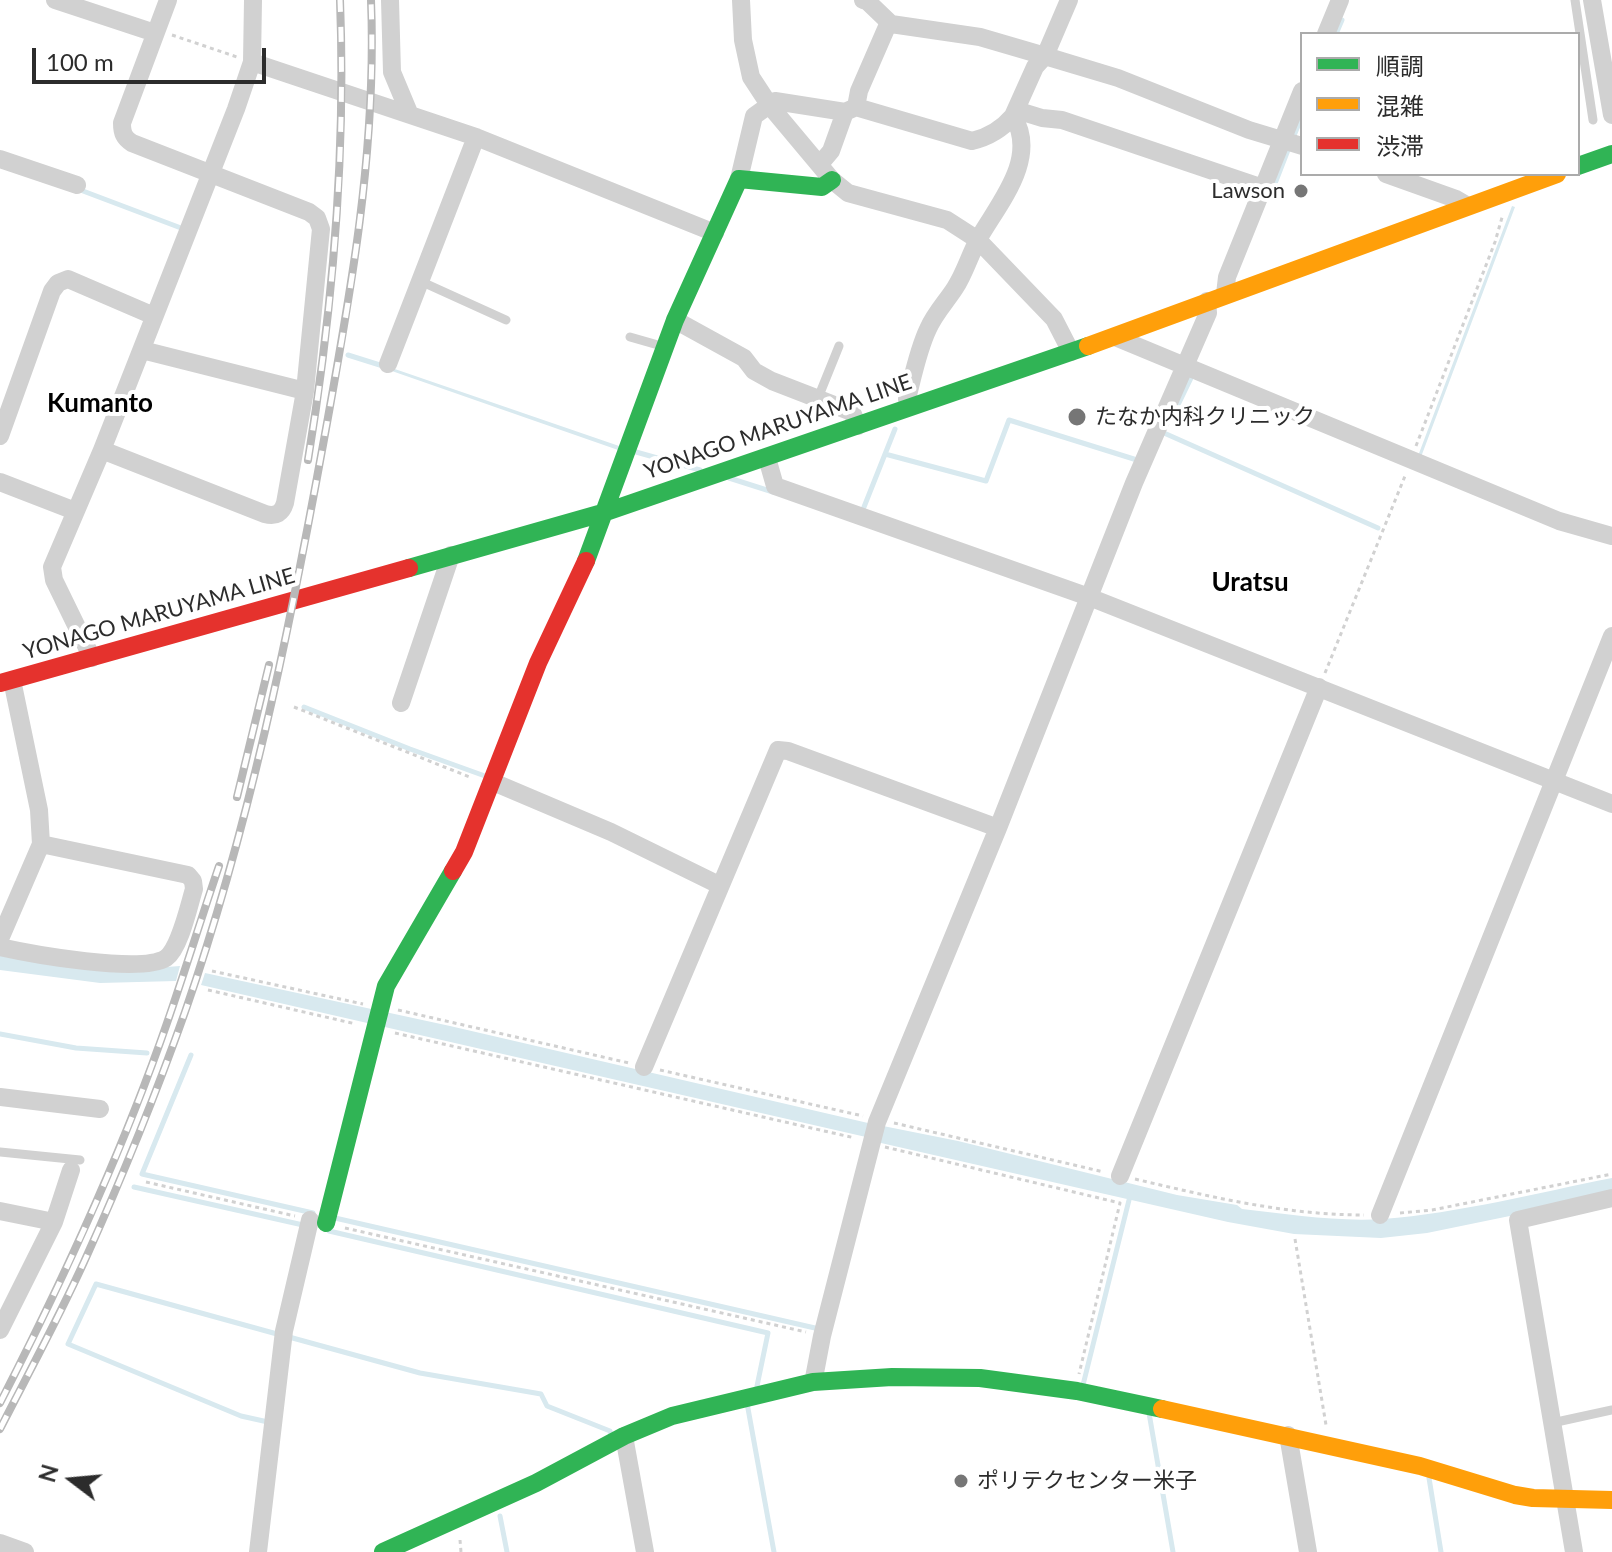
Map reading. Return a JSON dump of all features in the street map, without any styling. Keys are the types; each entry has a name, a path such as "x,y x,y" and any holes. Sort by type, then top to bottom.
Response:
{"street":[{"path":"55,0 156,31"},
{"path":"102,450 274,515 283,509 285,503 305,391 319,222 315,215 132,143 122,131 122,123 168,0"},
{"path":"92,658 52,573 55,558 142,350 252,62 253,0"},
{"path":"390,0 392,72 410,115"},
{"path":"741,0 743,40 751,77 770,106 832,180 848,193 947,220 978,240 1054,319 1071,352"},
{"path":"863,0 889,22 980,37 1045,56 1118,78 1249,130 1300,145"},
{"path":"258,1552 284,1331 392,973 464,852 538,663 606,512 675,320 739,179 754,116 775,101 850,109 972,141 984,138 1003,127 1014,113 1035,67 1045,56 1069,0"},
{"path":"1327,32 1340,0"},
{"path":"1592,0 1612,115"},
{"path":"820,164 831,151 889,22"},
{"path":"252,62 476,137 715,233"},
{"path":"1225,294 1227,277 1300,96"},
{"path":"1014,113 1062,120 1263,188"},
{"path":"909,407 907,399 927,330 939,306 955,288 978,240 1013,183 1021,150 1021,128 1014,113"},
{"path":"388,364 476,137"},
{"path":"1580,165 1612,154"},
{"path":"0,159 77,185"},
{"path":"1392,176 1468,206"},
{"name":"YONAGO MARUYAMA LINE","path":"6,682 606,512 1115,337 1551,176"},
{"path":"739,179 822,187 832,180"},
{"path":"0,436 6,403 52,291 63,280 154,316"},
{"path":"814,1377 877,1120 998,828 1134,483 1208,313 1207,301"},
{"path":"675,320 744,358 754,371 772,381 852,412 858,426"},
{"path":"1115,337 1559,521 1612,536"},
{"path":"142,350 305,391"},
{"path":"767,458 775,486 1089,597 1612,804"},
{"path":"0,482 75,511"},
{"path":"401,703 451,555"},
{"path":"1380,1215 1612,636"},
{"path":"0,939 41,844 39,810 6,682"},
{"path":"1120,1176 1319,687"},
{"path":"644,1067 778,750 998,828"},
{"path":"492,784 611,832 719,885"},
{"path":"0,947 89,962 119,963 157,961 167,957 175,948 194,889 188,875 41,844"},
{"path":"0,1097 100,1109"},
{"path":"0,1330 54,1222 76,1165"},
{"path":"1574,1552 1518,1220 1612,1198"},
{"path":"0,1211 54,1222"},
{"path":"383,1552 536,1483 624,1436 690,1410 814,1377 980,1378 1077,1391 1420,1466 1515,1495 1564,1494 1612,1500"},
{"path":"1288,1435 1308,1552"},
{"path":"624,1436 645,1552"},
{"path":"0,1543 25,1552"}],"lane":[{"path":"1575,0 1580,32"},
{"path":"1580,33 1593,120"},
{"path":"420,281 506,320"},
{"path":"630,337 665,347"},
{"path":"818,398 839,346"},
{"path":"0,1152 76,1165"},
{"path":"1552,1423 1612,1410"}],"path":[{"path":"156,31 252,62"},
{"path":"1319,687 1412,458 1502,223 1504,207 1501,194"},
{"path":"294,707 492,784"},
{"path":"212,971 1120,1176 1289,1211 1380,1215 1432,1210 1612,1174"},
{"path":"208,990 1120,1203 1078,1381"},
{"path":"146,1182 822,1336"},
{"path":"1295,1239 1327,1433"}],"shaded area":[{"path":"1512,206 1515,207 1421,457 1418,456"},
{"path":"389,367 622,447 621,451 389,370"},
{"path":"0,955 139,969 180,966 176,981 100,983 0,970"},
{"path":"205,973 958,1141 1177,1195 1237,1205 1242,1209 1330,1218 1383,1219 1469,1207 1612,1178 1612,1195 1427,1233 1381,1238 1294,1234 1228,1222 881,1143 866,1137 201,985"}],"waterway":[{"path":"1337,32 1342,20"},
{"path":"1293,138 1300,121"},
{"path":"1274,186 1288,150"},
{"path":"83,191 181,228"},
{"path":"348,355 383,366"},
{"path":"1177,407 1192,376"},
{"path":"885,454 986,481 1009,420 1137,460"},
{"path":"862,512 895,429"},
{"path":"1164,433 1378,528"},
{"path":"636,452 700,470"},
{"path":"729,478 773,492"},
{"path":"304,707 485,776"},
{"path":"0,1034 76,1048 147,1053"},
{"path":"191,1055 142,1174 313,1213"},
{"path":"134,1187 303,1225"},
{"path":"1083,1385 1131,1192"},
{"path":"335,1218 815,1328"},
{"path":"329,1231 768,1333 757,1386"},
{"path":"268,1422 241,1416 68,1344 96,1284 277,1334"},
{"path":"289,1337 420,1373 541,1394 547,1406 611,1434"},
{"path":"747,1403 774,1552"},
{"path":"1149,1413 1173,1552"},
{"path":"1429,1478 1441,1552"},
{"path":"500,1516 507,1552"}],"railway":[{"path":"308,460 336,231 341,116 340,0"},
{"path":"0,1429 84,1262 150,1107 208,943 248,802 296,589 352,279 370,112 371,0"},
{"path":"237,797 269,665"},
{"path":"0,1403 69,1263 131,1120 219,866"}],"traffic: fast":[{"path":"1580,165 1612,154"},
{"path":"586,561 675,320 739,179 822,187 832,180"},
{"path":"409,568 606,512 1088,346"},
{"path":"326,1223 386,986 453,871"},
{"path":"383,1552 536,1483 624,1436 672,1416 813,1382 892,1377 980,1378 1077,1391 1162,1409"}],"traffic: slow":[{"path":"1088,346 1552,176"},
{"path":"1162,1409 1420,1466 1515,1495 1612,1500"}],"traffic: jam":[{"path":"453,871 464,852 538,663 586,561"},
{"path":"0,683 409,568"}],"place":[{"name":"Lawson","path":"1301,191"},
{"name":"たなか内科クリニック","path":"1077,417"},
{"name":"ポリテクセンター米子","path":"961,1481"}],"district":[{"name":"Kumanto","path":"100,404"},
{"name":"Uratsu","path":"1250,583"}]}
